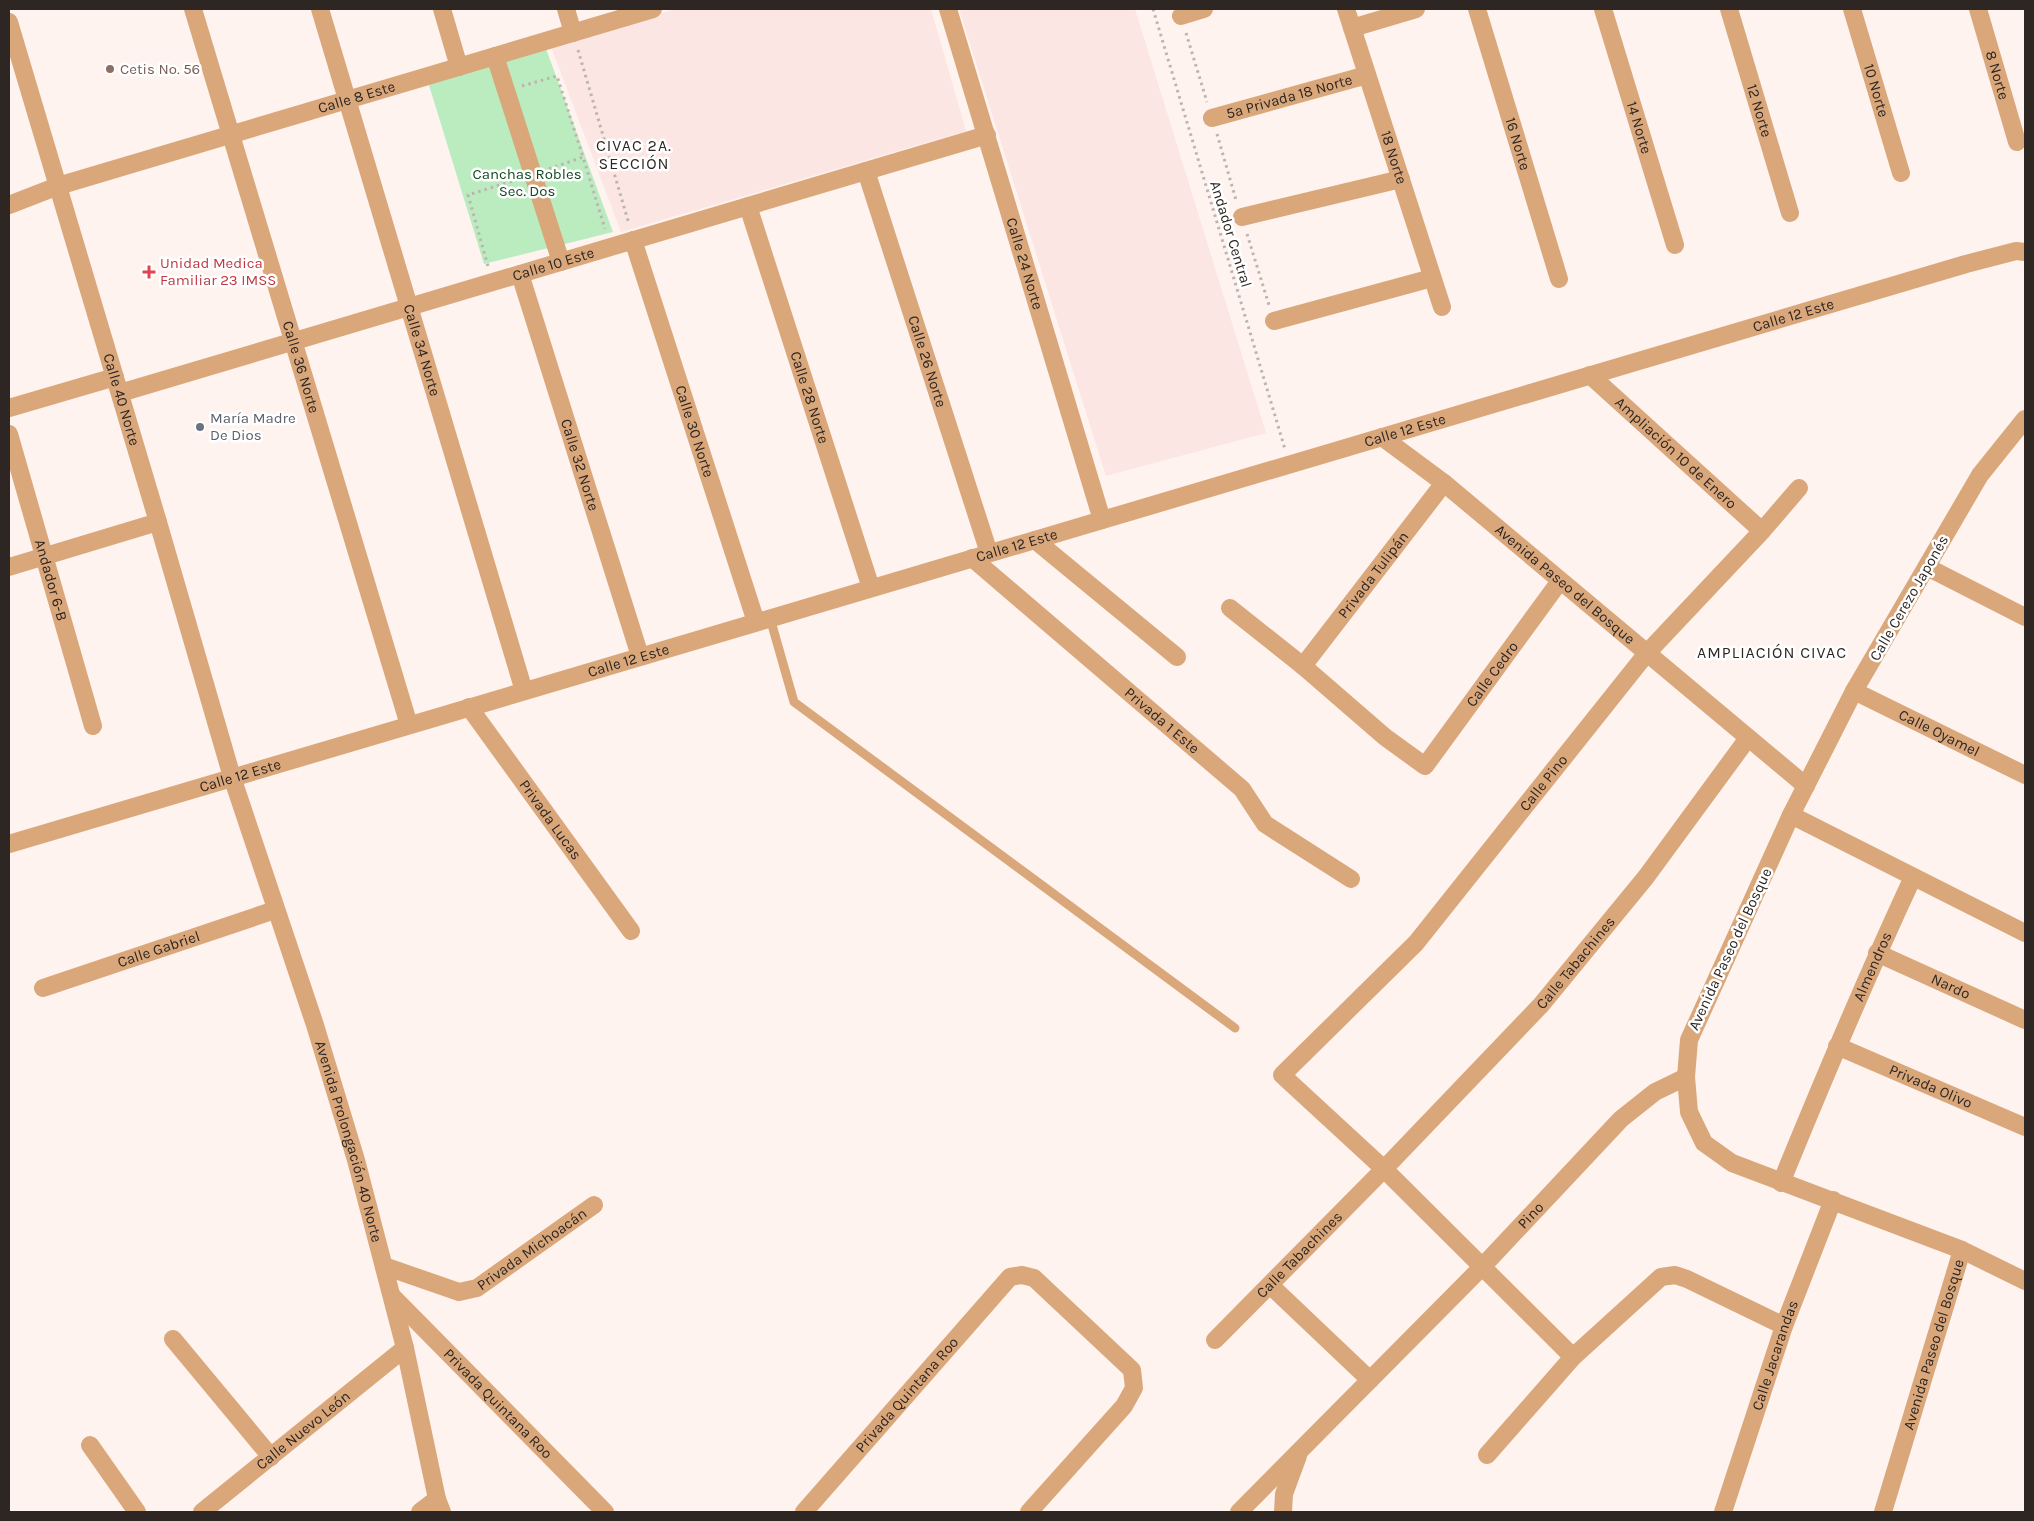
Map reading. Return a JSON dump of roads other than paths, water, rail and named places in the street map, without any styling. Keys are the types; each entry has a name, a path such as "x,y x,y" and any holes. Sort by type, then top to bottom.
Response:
{"street":[{"name":"Calle 36 Norte","path":"193,9 409,725"},
{"name":"Calle 34 Norte","path":"320,9 524,691"},
{"path":"442,9 459,67"},
{"path":"566,9 573,33"},
{"name":"Calle 8 Este","path":"9,205 58,186 653,9"},
{"name":"Calle 24 Norte","path":"948,9 1102,520"},
{"path":"1181,16 1204,9"},
{"name":"18 Norte","path":"1346,9 1442,307"},
{"path":"1352,28 1416,9"},
{"name":"16 Norte","path":"1477,9 1559,279"},
{"name":"14 Norte","path":"1603,9 1675,245"},
{"name":"12 Norte","path":"1729,9 1790,213"},
{"name":"10 Norte","path":"1852,9 1901,173"},
{"name":"8 Norte","path":"1978,9 2017,142"},
{"name":"Calle 40 Norte","path":"9,22 118,385 232,777"},
{"path":"495,56 561,262"},
{"name":"5a Privada 18 Norte","path":"1212,118 1367,75"},
{"name":"Calle 10 Este","path":"9,408 118,385 294,342 987,135"},
{"name":"Calle 26 Norte","path":"866,171 981,556"},
{"path":"1242,217 1400,179"},
{"name":"Calle 28 Norte","path":"748,206 870,588"},
{"name":"Calle 30 Norte","path":"634,240 763,620"},
{"name":"Calle 12 Este","path":"9,844 1966,264 2016,251 2025,252"},
{"name":"Calle 32 Norte","path":"520,274 640,656"},
{"path":"1274,321 1432,278"},
{"name":"Ampliación 10 de Enero","path":"1590,375 1762,531"},
{"name":"Calle Cerezo Japonés","path":"1806,786 1854,691 1980,475 2025,419"},
{"name":"Andador 6-B","path":"9,434 93,726"},
{"name":"Avenida Paseo del Bosque","path":"1382,437 1444,483 1806,786 1689,1040 1686,1076 1689,1112 1704,1143 1732,1163 1962,1250 1883,1512"},
{"name":"Privada Tulipán","path":"1303,666 1444,483"},
{"name":"Calle Pino","path":"1384,1169 1282,1075 1416,943 1647,653 1762,531 1799,488"},
{"path":"9,567 158,522"},
{"path":"1035,540 1178,657"},
{"name":"Privada 1 Este","path":"981,556 1242,789 1266,824 1351,879"},
{"path":"1927,566 2025,617"},
{"name":"Calle Cedro","path":"1303,666 1385,737 1426,766 1560,581"},
{"path":"1230,608 1303,666"},
{"name":"Calle Oyamel","path":"1854,691 2025,775"},
{"name":"Privada Lucas","path":"469,707 631,931"},
{"name":"Calle Tabachines","path":"1215,1340 1384,1169 1541,1005 1646,877 1748,738"},
{"name":"Avenida Prolongación 40 Norte","path":"232,777 315,1025 356,1160 405,1348 439,1506"},
{"path":"1792,815 2025,933"},
{"name":"Almendros","path":"1782,1183 1837,1046 1913,877"},
{"name":"Calle Gabriel","path":"43,988 275,910"},
{"name":"Nardo","path":"1877,954 2025,1020"},
{"name":"Privada Olivo","path":"1837,1046 2025,1127"},
{"name":"Pino","path":"1239,1512 1483,1266 1621,1119 1655,1092 1686,1076"},
{"path":"1384,1169 1573,1357"},
{"name":"Calle Jacarandas","path":"1723,1512 1784,1326 1833,1200"},
{"name":"Privada Michoacán","path":"384,1266 459,1292 477,1288 594,1205"},
{"path":"1962,1250 2025,1281"},
{"name":"Privada Quintana Roo","path":"804,1512 1010,1277 1022,1275 1034,1278 1132,1370 1134,1388 1124,1406 1029,1512"},
{"path":"1487,1455 1573,1357 1661,1277 1675,1275 1784,1326"},
{"path":"1270,1285 1370,1380"},
{"name":"Privada Quintana Roo","path":"392,1296 605,1512"},
{"path":"173,1339 271,1457"},
{"name":"Calle Nuevo León","path":"202,1512 405,1348"},
{"path":"90,1445 137,1512"},
{"path":"1283,1512 1284,1494 1300,1451"},
{"path":"420,1512 439,1506"}],"lane":[{"path":"763,620 794,702 1235,1028"}],"place":[{"name":"Cetis No. 56","path":"110,69"},
{"name":"Unidad Medica Familiar 23 IMSS","path":"149,272"},
{"name":"María Madre De Dios","path":"200,427"}],"district":[{"name":"CIVAC 2A. SECCIÓN","path":"634,154"},
{"name":"AMPLIACIÓN CIVAC","path":"1772,652"}],"park label":[{"name":"Canchas Robles Sec. Dos","path":"527,182"}]}
